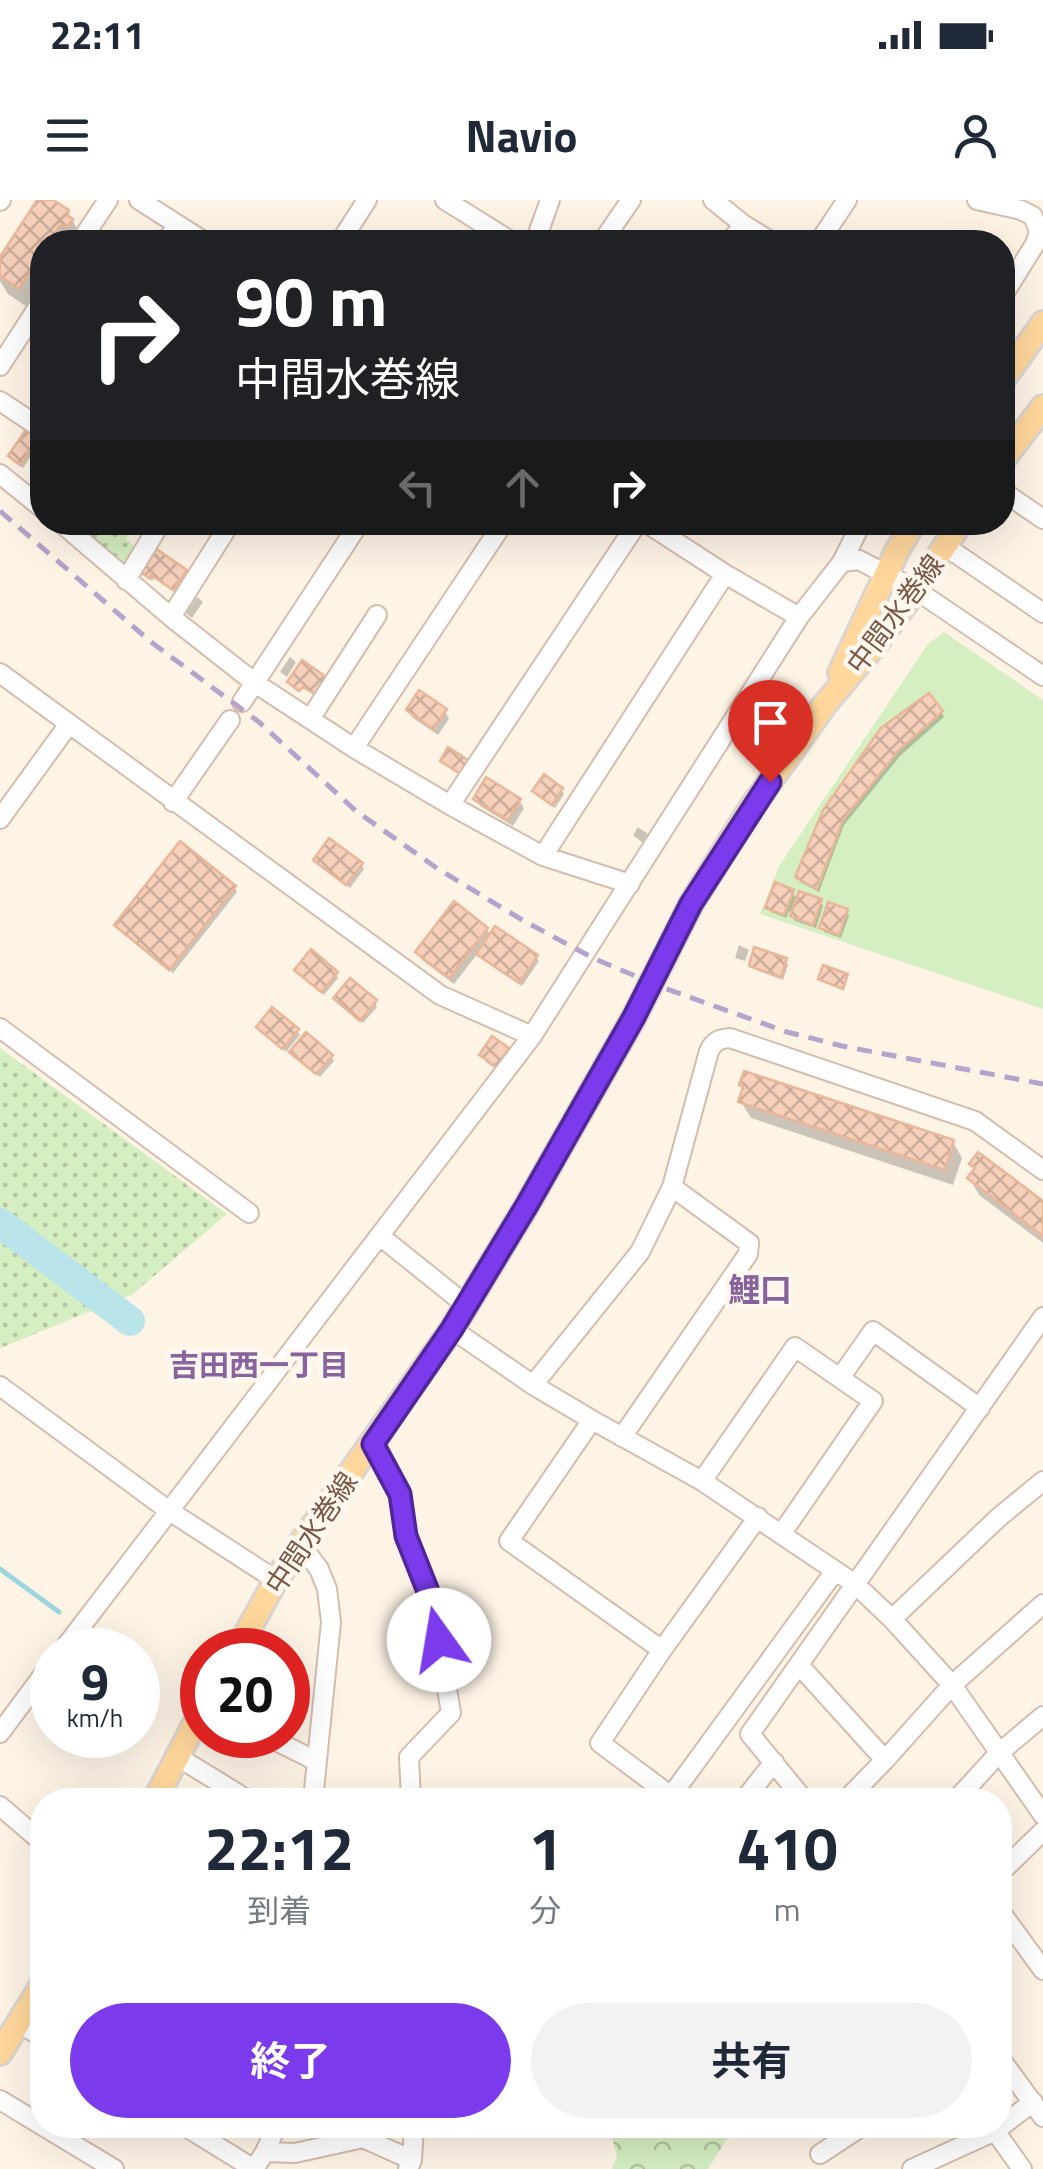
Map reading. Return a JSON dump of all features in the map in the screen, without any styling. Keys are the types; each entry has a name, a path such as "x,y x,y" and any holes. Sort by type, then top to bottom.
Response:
{"main road":[{"path":"1015,362 1043,322"},
{"path":"1015,445 1041,414"},
{"name":"中間水巻線","path":"826,703 906,535"},
{"name":"中間水巻線","path":"249,1628 300,1544 452,1329 624,1034 691,904 752,808 826,703 916,590 952,535"},
{"path":"161,1788 180,1753"},
{"path":"0,2054 30,2005"}],"street":[{"path":"88,230 108,200"},
{"path":"139,200 185,230"},
{"path":"348,230 367,200"},
{"path":"445,200 493,230"},
{"path":"539,230 550,200"},
{"path":"610,230 631,200"},
{"path":"714,200 752,230"},
{"path":"827,230 847,200"},
{"path":"977,200 1032,216 1039,232 1015,276"},
{"path":"174,230 177,225"},
{"path":"740,230 744,225"},
{"path":"0,366 30,319"},
{"path":"2,408 30,422"},
{"path":"0,474 30,498"},
{"path":"1015,500 1043,519"},
{"path":"76,535 255,683 354,748 543,856 630,884"},
{"path":"126,580 153,535"},
{"path":"171,617 223,535"},
{"path":"242,702 352,535"},
{"path":"354,748 495,535"},
{"path":"450,805 632,535"},
{"path":"662,535 799,617"},
{"path":"79,1628 532,1036 799,617 842,562 856,535"},
{"path":"945,546 1043,613"},
{"path":"842,562 859,560 916,590 1043,676"},
{"path":"543,856 725,574"},
{"path":"310,719 376,615"},
{"path":"0,673 440,995 532,1036"},
{"path":"173,802 230,720"},
{"path":"0,819 69,724"},
{"path":"0,1028 249,1213"},
{"path":"534,1385 640,1252 672,1187 709,1051 713,1042 721,1038 974,1121 1043,1170"},
{"path":"622,1437 748,1254 749,1242 672,1187"},
{"path":"380,1236 466,1305"},
{"path":"795,1788 750,1734 1043,1317"},
{"path":"452,1329 534,1385 702,1480 855,1584 892,1618 952,1685 1043,1816"},
{"path":"840,1378 873,1331 980,1408"},
{"path":"702,1480 795,1346 873,1401 782,1533"},
{"path":"0,1386 168,1510 276,1580"},
{"path":"592,1420 509,1541 662,1650"},
{"path":"373,1444 400,1494 406,1536 433,1604 452,1713 409,1757 410,1788"},
{"path":"892,1618 1043,1481"},
{"path":"660,1788 600,1743 758,1517"},
{"path":"300,1544 327,1589 331,1622 315,1788"},
{"path":"677,1788 835,1570"},
{"path":"858,1788 952,1685 1043,1604"},
{"path":"799,1665 885,1760"},
{"path":"0,1733 30,1693"},
{"path":"967,1788 999,1753 1043,1716"},
{"path":"178,1757 228,1788"},
{"path":"308,1758 316,1762"},
{"path":"753,1788 774,1762"},
{"path":"0,1806 30,1832"},
{"path":"1012,1862 1043,1831"},
{"path":"1012,1927 1043,1970"},
{"path":"19,2023 30,2030"},
{"path":"1012,2074 1038,2110 1012,2123"},
{"path":"0,2100 30,2118"},
{"path":"63,2138 114,2169"},
{"path":"204,2138 254,2169 271,2138"},
{"path":"265,2152 300,2161 362,2138 410,2164 413,2138"},
{"path":"820,2154 844,2138"},
{"path":"912,2169 980,2138"},
{"path":"1000,2138 1022,2169"}],"green space":[{"path":"87,535 128,535 126,539 135,547 123,565"},
{"path":"944,632 1043,700 1043,1009 760,914 779,866 928,644"},
{"path":"0,1048 227,1214 133,1294 0,1348"},
{"path":"612,2138 729,2138 708,2169 612,2169 617,2157"}],"building":[{"path":"37,200 53,200 69,210 67,215 73,219 67,228 61,224 57,230 30,230 30,272 19,289 0,276 0,257"},
{"path":"27,428 30,430 30,451 20,465 8,456"},
{"path":"155,548 187,570 173,590 139,571"},
{"path":"302,660 329,679 318,696 303,687 299,691 287,682"},
{"path":"419,690 447,709 433,729 406,710"},
{"path":"929,693 943,711 899,750 843,820 817,889 795,877 823,810 881,728"},
{"path":"448,747 471,762 462,775 440,761"},
{"path":"544,774 563,788 552,805 532,791"},
{"path":"486,777 521,799 508,820 473,799"},
{"path":"329,838 363,863 346,885 313,860"},
{"path":"180,841 236,886 169,970 114,925"},
{"path":"775,882 794,890 784,915 765,908"},
{"path":"799,891 822,899 813,925 790,916"},
{"path":"454,901 488,928 449,978 415,952"},
{"path":"828,902 848,909 839,935 819,928"},
{"path":"495,926 538,955 519,983 476,954"},
{"path":"754,947 787,958 781,977 749,966"},
{"path":"311,949 338,972 321,992 294,970"},
{"path":"823,965 848,974 843,989 818,979"},
{"path":"350,978 377,1000 360,1021 333,998"},
{"path":"272,1007 299,1029 282,1049 256,1027"},
{"path":"306,1032 333,1055 316,1074 289,1052"},
{"path":"492,1036 509,1048 497,1067 479,1055"},
{"path":"744,1071 954,1140 945,1170 738,1102"},
{"path":"978,1152 1043,1201 1043,1236 967,1178 975,1168 969,1164"}],"waterway":[{"path":"0,1223 130,1321"},
{"path":"0,1569 59,1612"}],"railway":[{"path":"0,511 151,642 259,722 356,811 438,869 524,921 595,959 787,1032 1043,1084"}],"district":[{"name":"鯉口","path":"760,1290"},
{"name":"吉田西一丁目","path":"259,1366"}],"route":[{"path":"439,1640 433,1604 406,1536 400,1494 373,1444 452,1329 527,1205 634,1017 691,904 770,782"}]}
